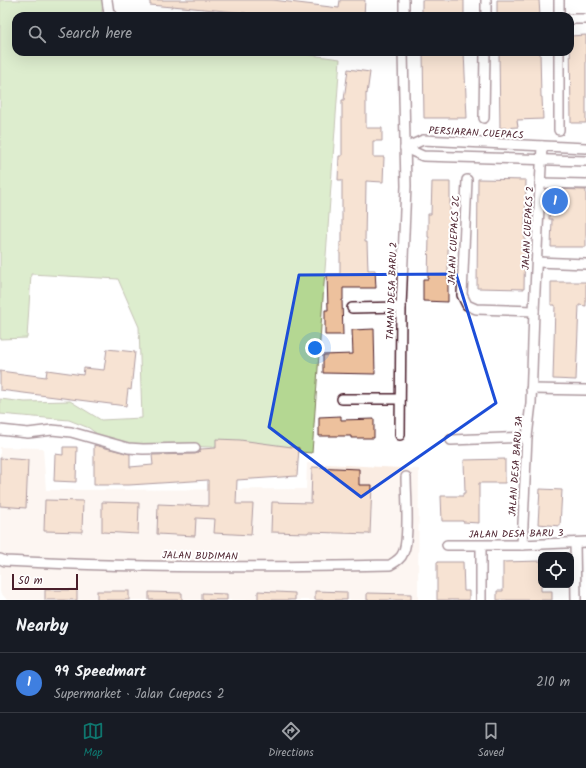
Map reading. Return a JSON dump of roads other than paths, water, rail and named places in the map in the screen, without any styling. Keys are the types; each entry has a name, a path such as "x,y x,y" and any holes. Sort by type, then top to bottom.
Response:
{"street":[{"path":"107,0 109,12"},
{"path":"404,0 404,12"},
{"path":"486,0 486,12"},
{"path":"559,0 559,12"},
{"path":"574,19 586,19"},
{"name":"TAMAN DESA BARU 2","path":"400,435 399,399 401,307 406,186 403,56"},
{"path":"484,118 485,56"},
{"path":"559,56 559,130"},
{"name":"PERSIARAN CUEPACS","path":"405,148 423,140 586,148"},
{"name":"JALAN CUEPACS 2","path":"531,389 542,146"},
{"path":"405,148 424,156 586,161"},
{"name":"JALAN CUEPACS 2C","path":"467,180 462,295 466,305 476,309 534,311"},
{"path":"540,183 586,184"},
{"path":"537,262 586,264"},
{"path":"352,308 401,307"},
{"path":"531,389 586,390"},
{"name":"JALAN DESA BARU 3A","path":"522,545 527,437 531,389"},
{"path":"342,399 399,399"},
{"path":"0,430 28,433 52,430 71,432 128,448 143,450 195,448"},
{"path":"451,440 527,437"},
{"name":"JALAN BUDIMAN","path":"0,559 5,561 82,565 203,567 390,566 404,553 406,542 406,477"},
{"name":"JALAN DESA BARU 3","path":"447,545 481,546 586,542"},
{"path":"575,543 576,600"},
{"path":"481,546 481,600"}],"place":[{"name":"99 Speedmart","path":"555,201"}]}
